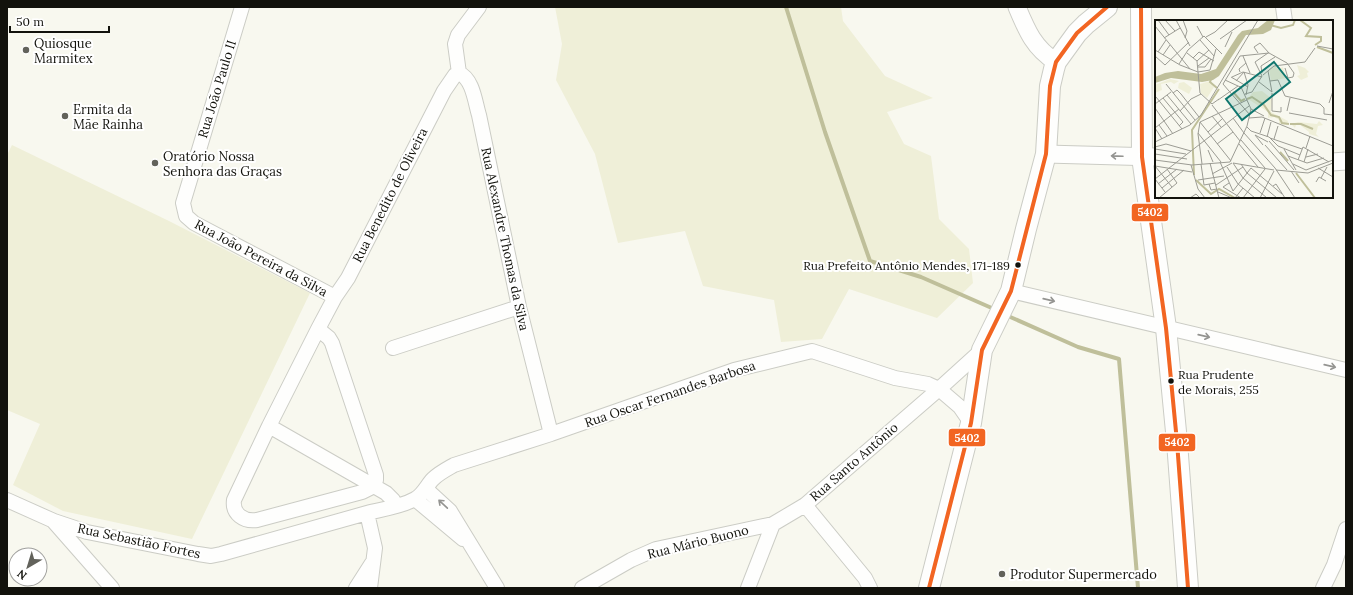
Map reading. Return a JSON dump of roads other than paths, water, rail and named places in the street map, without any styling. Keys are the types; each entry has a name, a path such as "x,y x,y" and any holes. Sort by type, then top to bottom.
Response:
{"main road":[{"path":"929,588 971,423 982,350 1011,291 1046,154 1050,86 1056,62 1077,33 1107,7"},
{"path":"1142,7 1149,157 1177,442 1188,588"}],"street":[{"name":"Rua João Paulo II","path":"185,195 242,7"},
{"path":"459,73 455,44 458,35 479,7"},
{"path":"1018,7 1035,44 1042,52 1056,62"},
{"path":"1283,7 1286,20"},
{"name":"Rua Benedito de Oliveira","path":"374,486 362,492 251,521 244,519 235,512 233,505 269,426 318,329 335,297 348,278 444,91 455,75 459,73"},
{"name":"Rua Alexandre Thomas da Silva","path":"459,73 465,77 470,84 479,115 519,307 551,434"},
{"path":"1046,154 1149,157"},
{"path":"1333,162 1346,161"},
{"name":"Rua João Pereira da Silva","path":"185,195 183,202 186,216 194,223 335,297"},
{"path":"1011,291 1346,370"},
{"path":"392,348 519,307"},
{"path":"318,329 329,338 332,343 376,476 374,486"},
{"name":"Rua Santo Antônio","path":"774,524 805,505 982,350"},
{"name":"Rua Oscar Fernandes Barbosa","path":"415,499 426,489 434,478 444,470 454,465 551,434 734,370 812,351 895,378 928,384 939,389 960,406 971,423"},
{"path":"269,426 386,493 393,500 396,506"},
{"path":"426,489 450,511 497,588"},
{"path":"415,499 472,545"},
{"name":"Rua Sebastião Fortes","path":"7,500 54,521 87,532 211,556 396,506 415,499"},
{"path":"805,505 865,578 870,588"},
{"path":"367,513 375,548 370,588"},
{"path":"54,521 112,588"},
{"path":"748,588 774,524"},
{"name":"Rua Mário Buono","path":"582,588 631,560 656,550 774,524"},
{"path":"1322,588 1334,564 1346,529"},
{"path":"356,588 374,560"}],"waterway":[{"path":"786,7 825,132 870,261 921,277 994,309"},
{"path":"1008,316 1078,347 1119,359 1138,588"}],"place":[{"name":"Quiosque Marmitex","path":"26,50"},
{"name":"Ermita da Mãe Rainha","path":"65,116"},
{"name":"Oratório Nossa Senhora das Graças","path":"155,163"},
{"name":"Rua Prefeito Antônio Mendes, 171-189","path":"1018,265"},
{"name":"Rua Prudente de Morais, 255","path":"1171,381"},
{"name":"Produtor Supermercado","path":"1002,574"}]}
